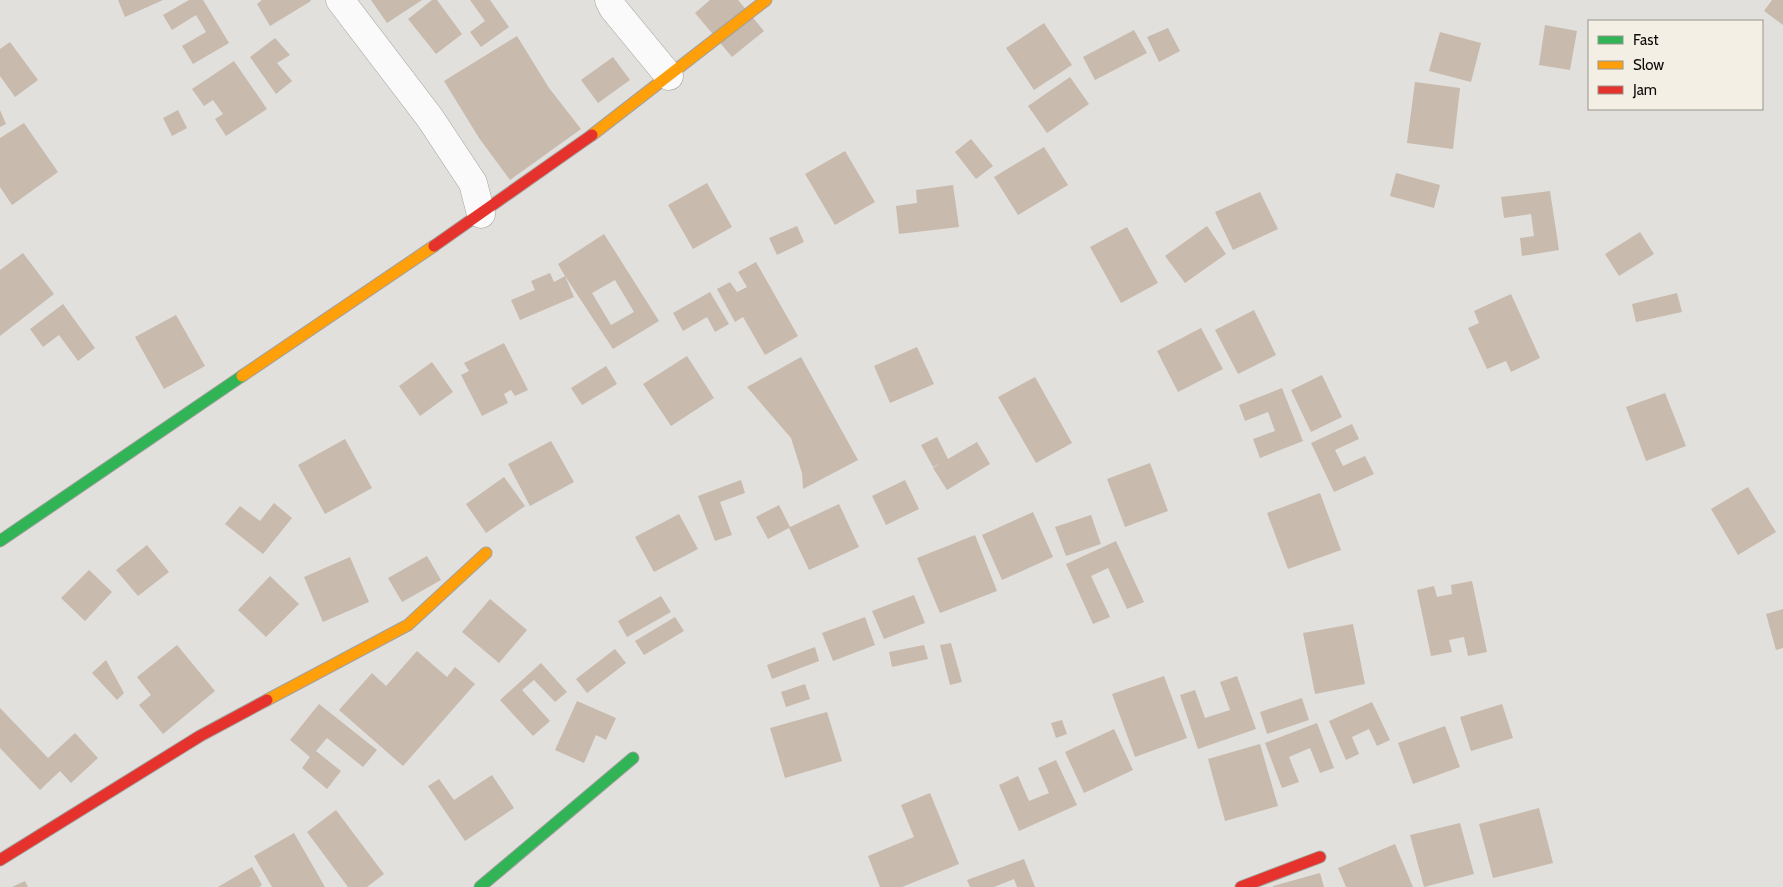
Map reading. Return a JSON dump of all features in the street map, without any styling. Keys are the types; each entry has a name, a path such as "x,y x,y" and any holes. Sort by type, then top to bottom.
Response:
{"street":[{"path":"340,0 430,118 473,183 481,214"},
{"path":"610,0 613,8 669,76"},
{"path":"0,541 481,214 609,123 766,0"},
{"path":"0,860 200,736 408,625 486,553"},
{"path":"480,887 634,758"},
{"path":"1241,887 1320,857"}],"building":[{"path":"118,0 163,0 125,17"},
{"path":"189,0 203,0 229,43 193,64 182,46 206,32 196,15 172,30 163,15"},
{"path":"262,0 311,1 270,26 257,4"},
{"path":"371,0 422,0 387,23"},
{"path":"432,0 437,0 462,34 436,54 408,19"},
{"path":"470,0 490,0 509,27 481,47 470,32 485,21"},
{"path":"710,0 738,0 764,31 732,57 695,13"},
{"path":"1772,0 1783,0 1783,25 1764,11"},
{"path":"1044,23 1072,65 1034,90 1006,48"},
{"path":"1545,25 1577,31 1570,70 1539,65"},
{"path":"1168,28 1180,51 1159,62 1147,37"},
{"path":"1134,30 1147,53 1095,80 1083,57"},
{"path":"1440,32 1481,43 1471,82 1429,71"},
{"path":"517,36 549,88 581,129 510,180 479,138 444,81"},
{"path":"275,38 290,55 277,63 292,81 276,94 250,57"},
{"path":"10,42 38,80 15,97 0,76 0,49"},
{"path":"613,57 630,80 598,103 581,80"},
{"path":"234,61 267,109 226,136 215,119 223,114 213,100 204,106 192,89"},
{"path":"1070,77 1089,104 1047,133 1028,106"},
{"path":"1415,82 1460,88 1453,149 1407,143"},
{"path":"0,110 6,124 0,127"},
{"path":"178,110 187,128 172,136 163,118"},
{"path":"24,123 58,172 12,205 0,187 0,138"},
{"path":"971,139 993,166 976,179 955,152"},
{"path":"1044,147 1068,185 1018,215 994,177"},
{"path":"845,151 875,202 835,225 805,174"},
{"path":"1396,173 1440,185 1434,208 1390,196"},
{"path":"707,183 732,227 693,249 668,205"},
{"path":"953,185 959,227 899,234 896,206 917,203 916,190"},
{"path":"1550,191 1559,250 1522,256 1520,238 1534,236 1531,214 1504,218 1501,197"},
{"path":"1260,192 1278,229 1233,250 1215,212"},
{"path":"797,226 804,242 777,255 769,238"},
{"path":"1207,226 1226,254 1185,283 1165,256"},
{"path":"1127,227 1158,283 1121,303 1090,247"},
{"path":"1640,232 1654,254 1619,276 1605,254"},
{"path":"604,234 659,321 613,349 558,264","holes":["615,280 634,312 611,325 592,293"]},
{"path":"23,253 54,294 0,336 0,270"},
{"path":"756,262 798,336 765,355 743,317 735,322 717,289 730,282 737,292 747,287 738,272"},
{"path":"550,273 554,282 565,276 574,297 520,320 511,300 535,290 531,281"},
{"path":"710,292 729,324 715,332 707,317 683,331 673,313"},
{"path":"1677,293 1682,312 1636,322 1632,304"},
{"path":"1511,294 1540,358 1511,372 1506,361 1487,369 1468,328 1479,323 1474,311"},
{"path":"63,304 95,348 78,361 59,335 43,347 30,329"},
{"path":"1254,310 1276,355 1238,374 1215,330"},
{"path":"176,315 205,366 164,389 135,337"},
{"path":"1201,328 1223,369 1178,392 1157,351"},
{"path":"504,343 528,390 515,396 511,390 504,394 508,403 482,416 461,375 469,371 464,363"},
{"path":"917,347 934,384 890,403 874,366"},
{"path":"687,356 714,398 671,426 643,384"},
{"path":"801,357 858,460 803,489 802,473 791,438 747,387"},
{"path":"432,362 453,392 420,416 399,386"},
{"path":"606,366 617,384 582,405 571,388"},
{"path":"1322,375 1342,417 1311,432 1291,390"},
{"path":"1035,377 1072,443 1036,463 998,397"},
{"path":"1282,388 1303,441 1260,458 1253,439 1275,431 1268,412 1245,421 1239,405"},
{"path":"1665,393 1686,446 1646,461 1626,407"},
{"path":"1352,424 1359,439 1335,450 1343,466 1365,456 1374,474 1334,492 1311,443"},
{"path":"937,437 948,459 977,442 990,464 947,490 933,468 941,463 933,467 921,445"},
{"path":"345,439 372,488 325,514 298,465"},
{"path":"551,441 574,482 530,506 508,464"},
{"path":"1150,463 1168,511 1125,527 1107,479"},
{"path":"504,477 525,506 486,533 466,504"},
{"path":"741,480 745,493 720,502 732,535 715,541 698,496"},
{"path":"905,480 919,509 886,525 872,496"},
{"path":"1748,487 1776,532 1738,555 1711,509"},
{"path":"1320,493 1341,550 1288,569 1267,513"},
{"path":"274,503 292,518 263,554 225,524 240,506 260,521"},
{"path":"839,504 859,547 809,570 789,528 768,539 756,517 779,505 790,527"},
{"path":"1033,512 1053,557 1002,580 982,535"},
{"path":"679,514 698,549 654,572 635,537"},
{"path":"1091,515 1101,544 1066,556 1055,527"},
{"path":"975,535 997,591 940,613 917,558"},
{"path":"1116,541 1144,602 1127,609 1108,568 1091,576 1110,617 1093,624 1066,564"},
{"path":"147,545 169,572 138,596 116,570"},
{"path":"427,556 441,580 402,602 388,578"},
{"path":"350,557 369,602 323,622 304,577"},
{"path":"89,570 112,592 85,621 61,598"},
{"path":"270,576 299,604 266,637 238,610"},
{"path":"1472,581 1487,652 1468,656 1464,637 1449,640 1452,652 1431,656 1417,590 1434,586 1437,597 1452,594 1451,585"},
{"path":"914,595 925,623 884,639 872,611"},
{"path":"661,596 671,612 627,637 618,621"},
{"path":"490,599 527,630 499,663 462,632"},
{"path":"1783,609 1783,648 1776,650 1766,614"},
{"path":"675,617 684,631 644,655 635,641"},
{"path":"865,617 875,645 833,661 822,633"},
{"path":"1353,624 1365,684 1315,694 1303,633"},
{"path":"951,643 962,682 950,685 940,645"},
{"path":"177,645 215,691 163,734 139,705 151,695 137,677"},
{"path":"924,645 928,659 892,667 889,652"},
{"path":"815,647 819,661 772,679 767,665"},
{"path":"615,649 626,663 587,693 576,679"},
{"path":"417,651 447,677 455,667 475,684 403,766 339,710 372,673 386,686"},
{"path":"106,660 124,693 117,700 92,673"},
{"path":"541,663 567,692 555,702 534,680 522,690 550,721 533,736 500,700"},
{"path":"1164,676 1187,738 1135,757 1112,694"},
{"path":"1237,676 1256,729 1198,749 1180,695 1195,690 1205,718 1230,710 1220,682"},
{"path":"805,684 810,699 786,707 781,692"},
{"path":"1302,698 1309,720 1267,734 1260,712"},
{"path":"577,701 616,718 606,740 596,735 584,763 555,750"},
{"path":"1372,702 1390,740 1377,746 1369,729 1352,737 1359,754 1346,760 1329,721"},
{"path":"319,704 377,750 363,767 327,738 316,751 341,771 327,789 302,768 310,757 290,740"},
{"path":"1502,704 1513,738 1471,751 1460,717"},
{"path":"0,708 48,758 75,733 98,758 71,783 60,771 40,790 0,748"},
{"path":"827,712 842,761 785,778 770,728"},
{"path":"1062,720 1067,734 1056,738 1051,723"},
{"path":"1317,723 1334,768 1320,773 1310,748 1289,757 1299,782 1282,788 1265,743"},
{"path":"1445,726 1460,767 1413,784 1398,743"},
{"path":"1114,729 1133,770 1084,793 1065,752"},
{"path":"1260,744 1278,806 1225,821 1208,759"},
{"path":"1056,760 1077,805 1019,831 999,785 1018,776 1029,801 1049,793 1038,768"},
{"path":"492,775 514,808 465,841 428,786 439,779 454,800"},
{"path":"930,793 959,864 902,887 880,887 868,856 914,837 901,805"},
{"path":"1539,808 1553,863 1493,878 1479,824"},
{"path":"336,810 384,874 367,887 348,887 307,832"},
{"path":"1460,823 1474,874 1424,887 1410,835"},
{"path":"294,833 325,887 272,887 254,856"},
{"path":"1395,844 1413,887 1346,887 1338,868"},
{"path":"1024,859 1035,887 1017,887 1014,879 994,887 970,887 967,880"},
{"path":"252,867 262,885 259,887 218,887"},
{"path":"1320,873 1324,887 1273,887 1273,886"},
{"path":"25,881 28,887 12,887"}],"traffic: fast":[{"path":"0,541 242,376"},
{"path":"480,887 633,758"}],"traffic: slow":[{"path":"592,135 766,0"},
{"path":"242,376 434,246"},
{"path":"267,700 408,625 486,553"}],"traffic: jam":[{"path":"434,246 592,135"},
{"path":"0,860 200,736 267,700"},
{"path":"1241,887 1320,857"}]}
